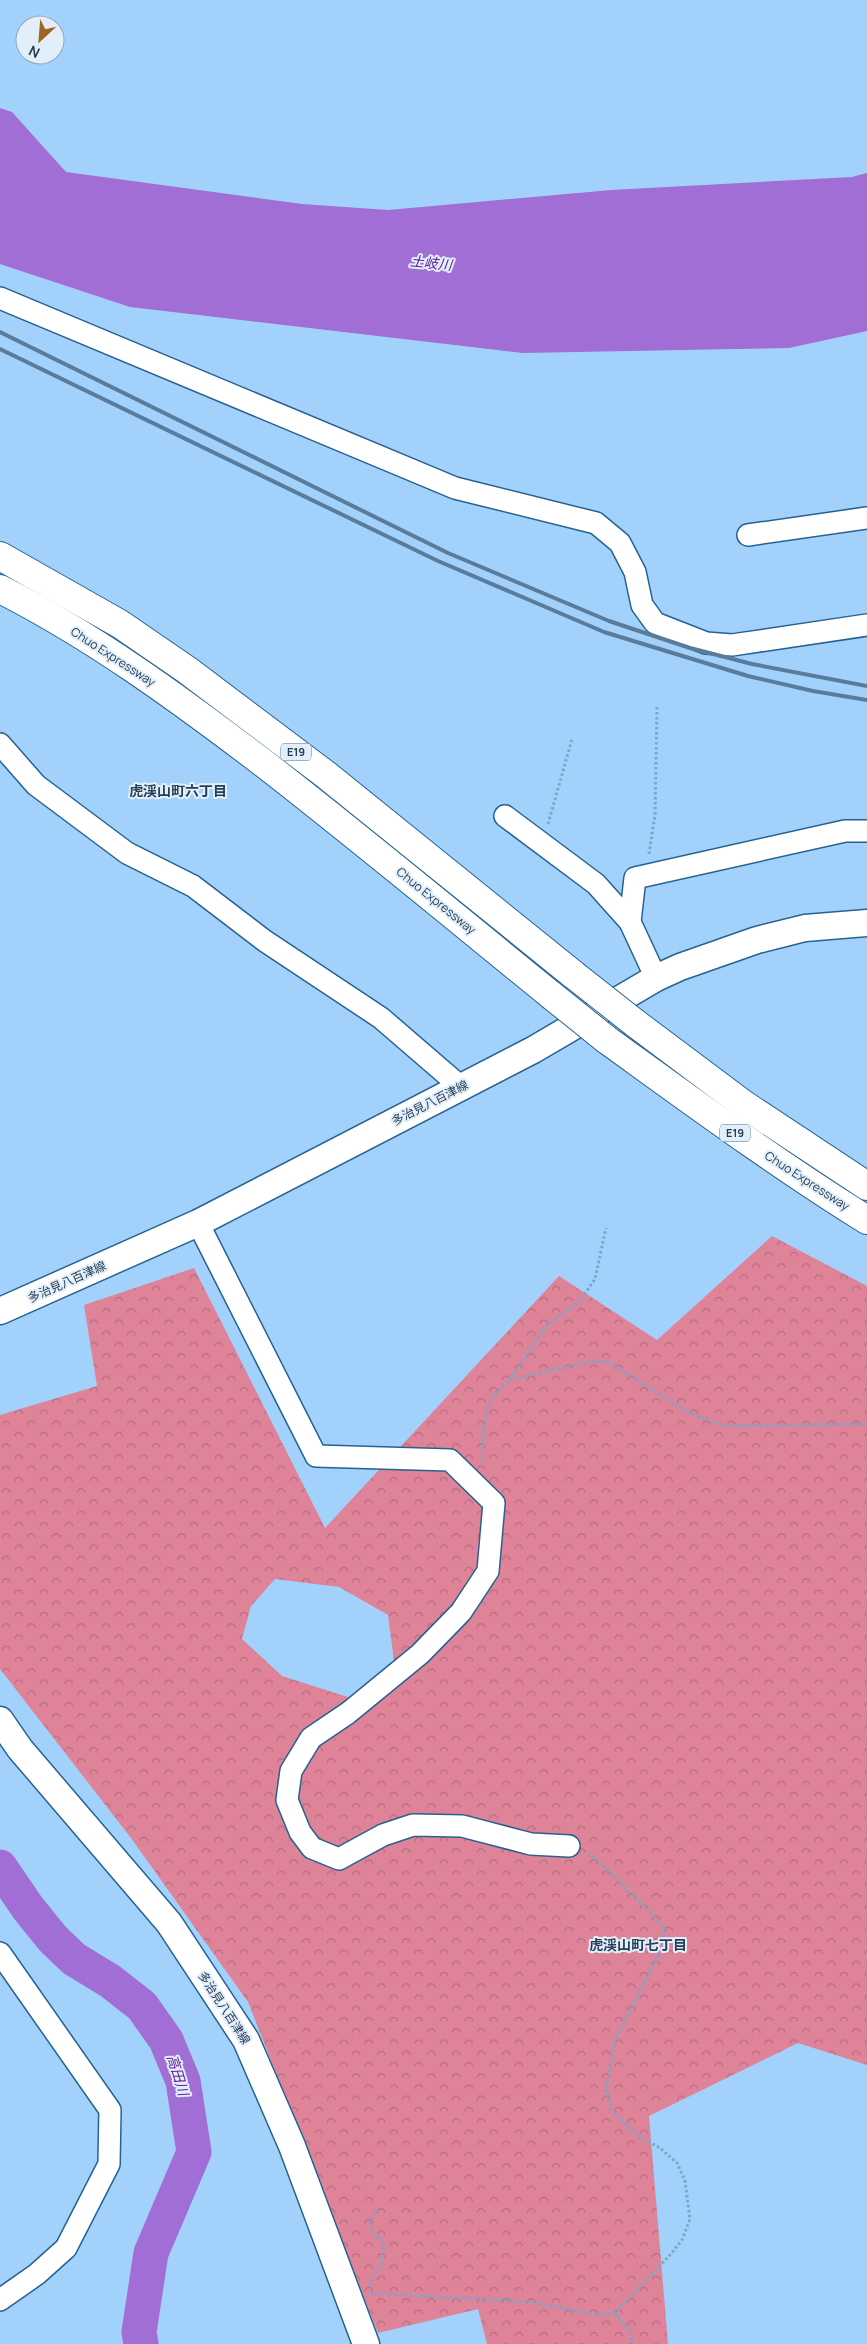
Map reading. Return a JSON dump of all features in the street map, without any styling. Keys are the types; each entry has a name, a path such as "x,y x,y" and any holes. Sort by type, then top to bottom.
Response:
{"highway":[{"name":"E19","path":"0,556 120,624 195,676 325,774 635,1023 743,1104 867,1186"},
{"name":"Chuo Expressway","path":"0,589 81,636 148,679 216,727 345,827 607,1040 738,1135 808,1183 867,1220"}],"main road":[{"name":"多治見八百津線","path":"2,1305 198,1223 533,1050 656,978 757,940 806,928 867,924"},
{"name":"多治見八百津線","path":"0,1720 20,1748 169,1923 246,2040 292,2146 366,2344"}],"street":[{"path":"0,298 455,488 596,523 620,543 635,572 642,604 655,623 706,643 732,645 867,625"},
{"path":"748,535 867,518"},
{"path":"0,744 36,785 127,853 194,886 265,941 381,1018 461,1087"},
{"path":"505,816 596,884 630,922 656,978"},
{"path":"630,922 635,878 845,831 867,831"},
{"path":"198,1223 316,1456 450,1460 494,1503 488,1571 460,1612 420,1654 348,1713 311,1738 291,1771 287,1800 300,1832 312,1848 339,1859 384,1835 413,1824 462,1826 531,1844 569,1846"},
{"path":"0,1953 110,2110 109,2164 66,2248 37,2274 0,2300"}],"path":[{"path":"646,877 655,815 657,706"},
{"path":"542,844 572,739"},
{"path":"465,1475 482,1462 485,1419 489,1401 510,1380 545,1327 579,1302 595,1279 606,1228"},
{"path":"510,1380 592,1360 608,1362 690,1413 725,1426 867,1424"},
{"path":"377,2209 370,2223 371,2231 378,2236 384,2247 381,2264 367,2294 532,2302 596,2315 615,2313 682,2240 690,2219 686,2181 676,2163 660,2148 642,2138 613,2112 606,2091 615,2040 661,1950 664,1928 594,1858 569,1846"},
{"path":"615,2313 630,2331 633,2344"}],"green space":[{"path":"772,1236 867,1286 867,2065 798,2043 649,2116 668,2344 487,2344 478,2309 378,2333 248,2002 131,1838 0,1669 0,1415 97,1386 84,1305 194,1268 325,1528 559,1276 657,1340","holes":["275,1579 339,1587 388,1615 395,1669 351,1698 282,1676 242,1639 251,1606"]}],"water":[{"name":"土岐川","path":"0,108 12,112 66,172 302,204 388,210 611,190 852,177 867,173 867,331 789,348 523,353 130,307 0,264"}],"waterway":[{"name":"高田川","path":"0,1867 28,1908 53,1939 74,1959 110,1981 142,2006 166,2040 183,2081 194,2152 151,2253 139,2332 141,2344"}],"railway":[{"path":"0,332 448,553 609,621 690,648 752,664 867,686"},
{"path":"0,349 438,561 604,632 748,676 813,691 867,700"}],"district":[{"name":"虎渓山町六丁目","path":"178,791"},
{"name":"虎渓山町七丁目","path":"638,1945"}]}
